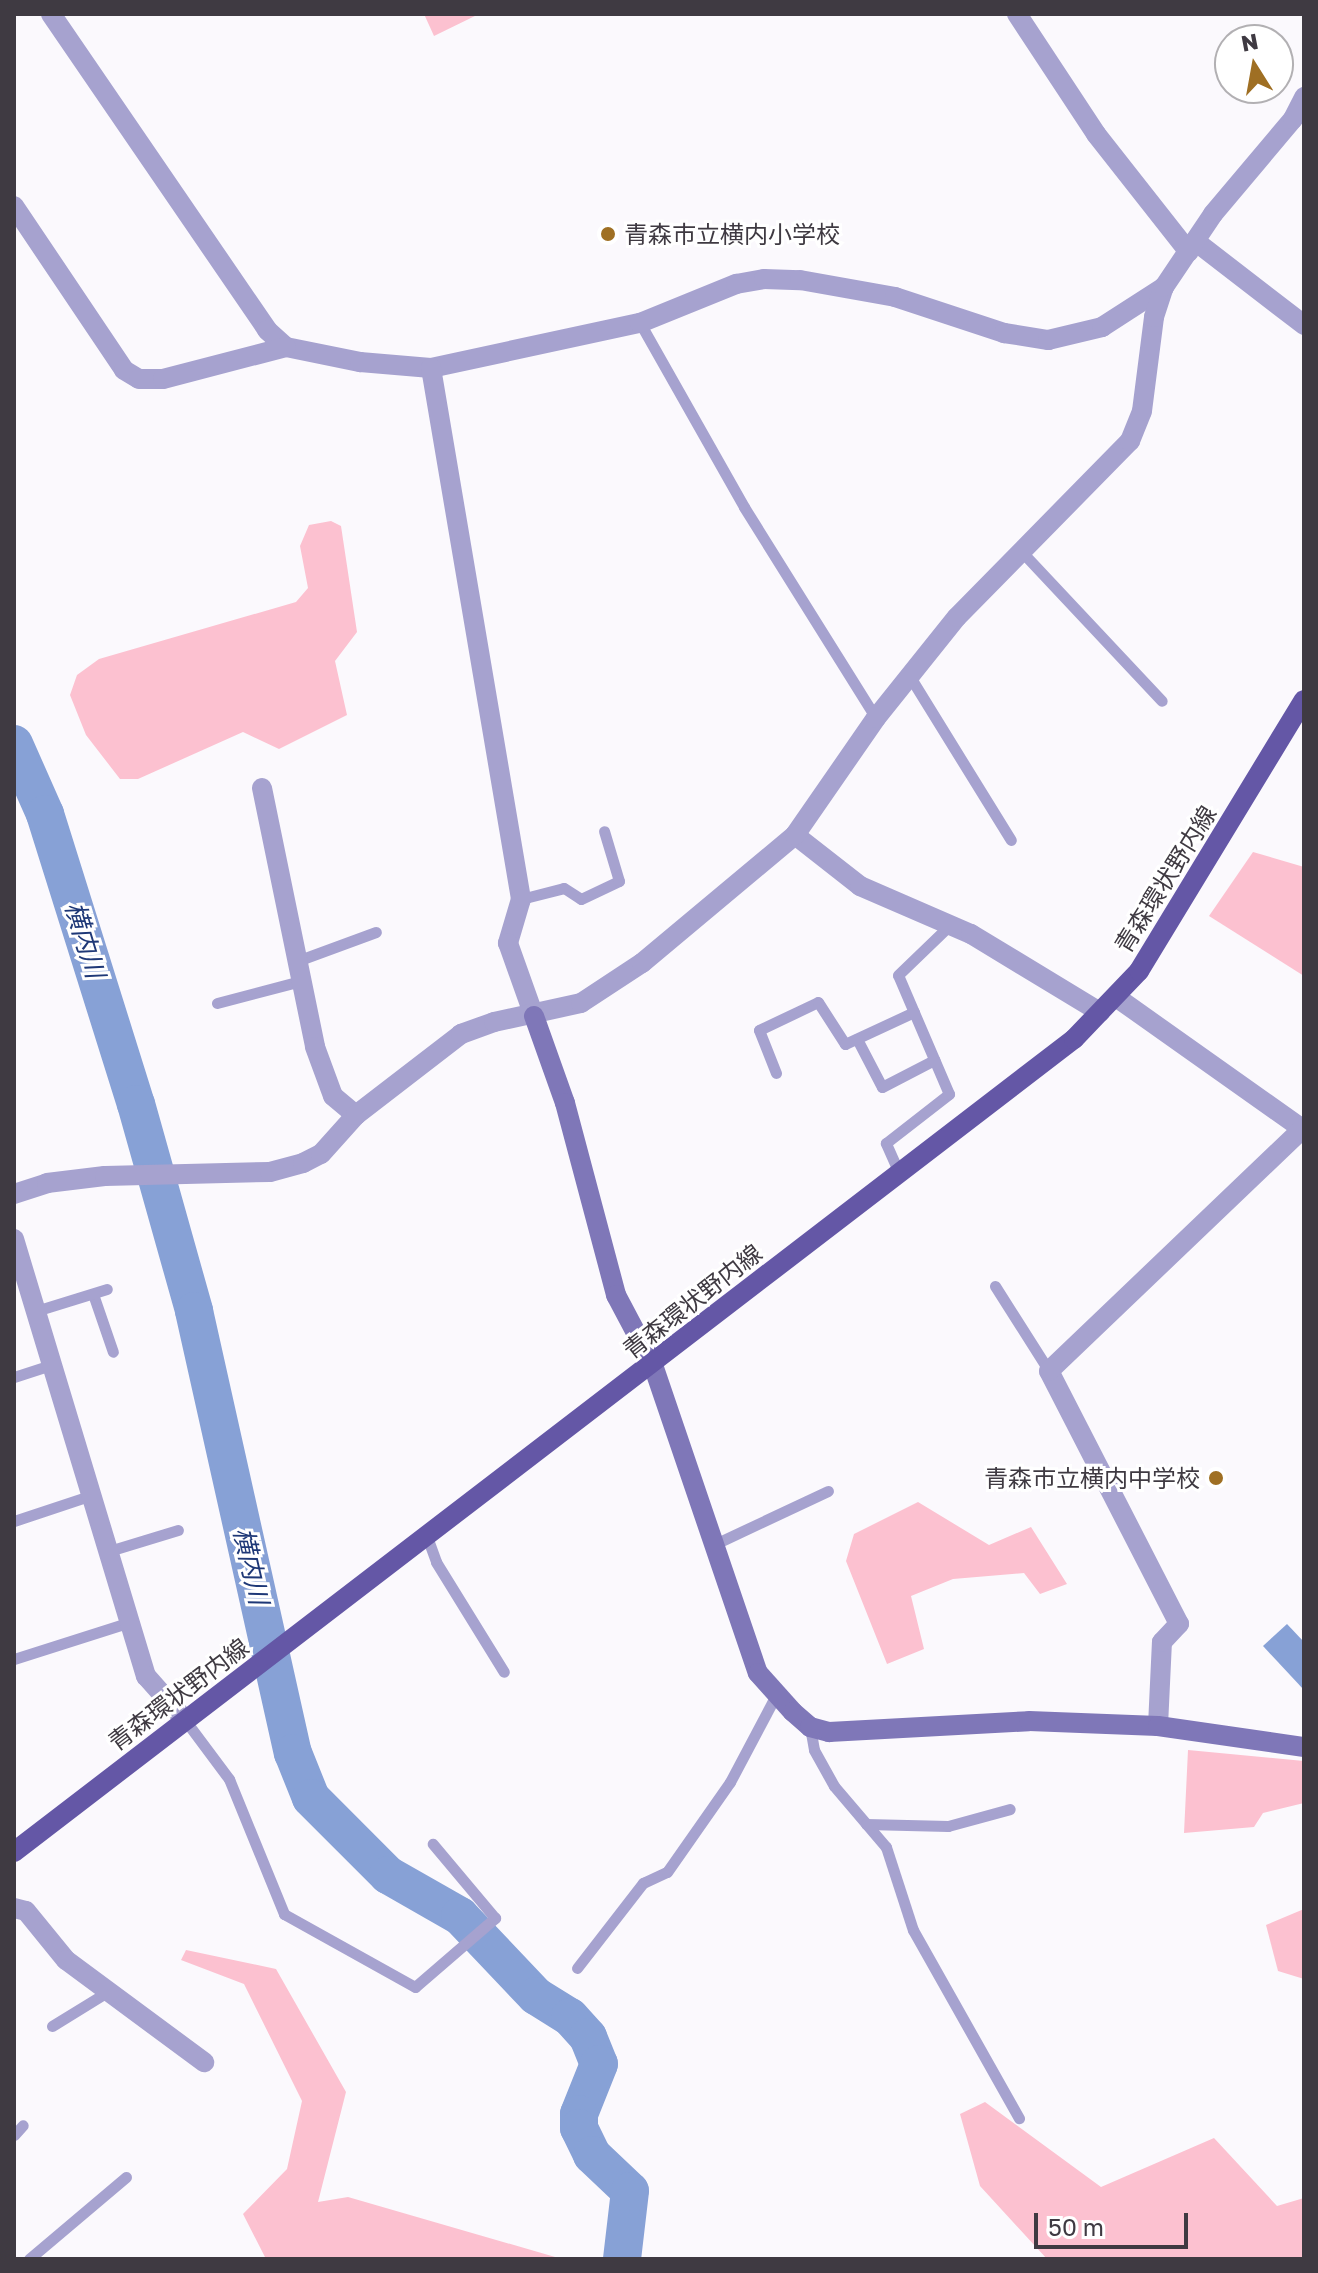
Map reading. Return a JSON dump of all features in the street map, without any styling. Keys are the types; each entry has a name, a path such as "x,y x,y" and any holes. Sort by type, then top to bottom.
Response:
{"main road":[{"name":"青森環状野内線","path":"14,1852 426,1534 653,1365 1039,1069 1116,997 1180,908 1304,700"}],"street":[{"path":"51,14 267,330 286,347"},
{"path":"1017,14 1096,134 1192,246 1304,325"},
{"path":"14,1194 47,1183 105,1176 270,1172 303,1163 321,1154 356,1115 461,1034 494,1022 534,1016 581,1003 642,963 795,835 876,718 912,680 957,617 1130,441 1142,411 1154,317 1164,287 1192,246 1293,119 1304,97"},
{"path":"14,206 124,370 139,379 163,379 286,347 360,362 431,368 640,323 736,284 800,280 895,297 1004,333 1048,340 1102,327 1164,287"},
{"path":"431,368 521,899 508,943 565,1103 616,1295 653,1365 758,1673 810,1727 873,1733 1029,1721 1158,1726 1304,1747"},
{"path":"262,788 299,971 325,1079 333,1096 356,1115"},
{"path":"795,835 860,886 950,925 1100,1012"},
{"path":"1116,997 1303,1129 1049,1371 1179,1624 1162,1642 1158,1726"},
{"path":"14,1239 39,1310 146,1676 185,1720"},
{"path":"14,1908 26,1911 66,1960 204,2062"}],"lane":[{"path":"640,323 744,507 876,718"},
{"path":"1022,552 1162,701"},
{"path":"912,680 1011,840"},
{"path":"521,899 564,888 581,899 619,881 604,831"},
{"path":"901,1176 886,1143 949,1094 898,975 950,925"},
{"path":"217,1003 299,971 376,932"},
{"path":"776,1073 759,1030 818,1002 845,1044 914,1012"},
{"path":"857,1039 882,1087 934,1060"},
{"path":"995,1286 1049,1371"},
{"path":"39,1310 107,1289"},
{"path":"93,1294 113,1352"},
{"path":"14,1377 54,1364"},
{"path":"712,1545 828,1491"},
{"path":"14,1521 92,1495"},
{"path":"109,1551 178,1530"},
{"path":"426,1534 436,1562 504,1672"},
{"path":"14,1659 130,1622"},
{"path":"577,1968 643,1883 667,1872 730,1782 776,1695"},
{"path":"185,1720 229,1779 284,1914 415,1987 495,1918 433,1844"},
{"path":"810,1727 814,1750 834,1786 886,1847 913,1930 1019,2118"},
{"path":"866,1824 948,1826 1010,1809"},
{"path":"52,2026 109,1991"},
{"path":"14,2135 23,2125"},
{"path":"29,2259 126,2177"}],"shaded area":[{"path":"424,14 479,14 434,36"},
{"path":"331,521 341,526 357,632 335,661 347,715 279,749 243,732 138,779 120,779 86,735 70,695 77,675 99,659 296,602 308,588 300,546 309,525"},
{"path":"1253,852 1304,867 1304,976 1209,916"},
{"path":"918,1502 989,1545 1031,1527 1067,1584 1040,1594 1024,1573 953,1579 911,1596 924,1649 887,1664 846,1561 854,1534"},
{"path":"1188,1750 1304,1761 1304,1803 1263,1813 1254,1827 1184,1833"},
{"path":"1304,1909 1304,1979 1278,1971 1266,1925"},
{"path":"186,1950 276,1969 346,2092 318,2202 348,2197 562,2259 266,2259 243,2214 287,2169 302,2101 244,1984 181,1960"},
{"path":"985,2102 1101,2187 1214,2138 1277,2206 1304,2198 1304,2259 1047,2259 980,2186 960,2114"}],"water":[{"path":"1287,1624 1304,1642 1304,1690 1263,1646"}],"waterway":[{"name":"横内川","path":"14,744 45,814 136,1104 194,1311 293,1753 311,1798 388,1875 460,1916 536,1996 570,2017 588,2037 599,2064 579,2114 579,2128 592,2155 630,2191 622,2259"}],"place":[{"name":"青森市立横内小学校","path":"608,234"},
{"name":"青森市立横内中学校","path":"1216,1478"}]}
